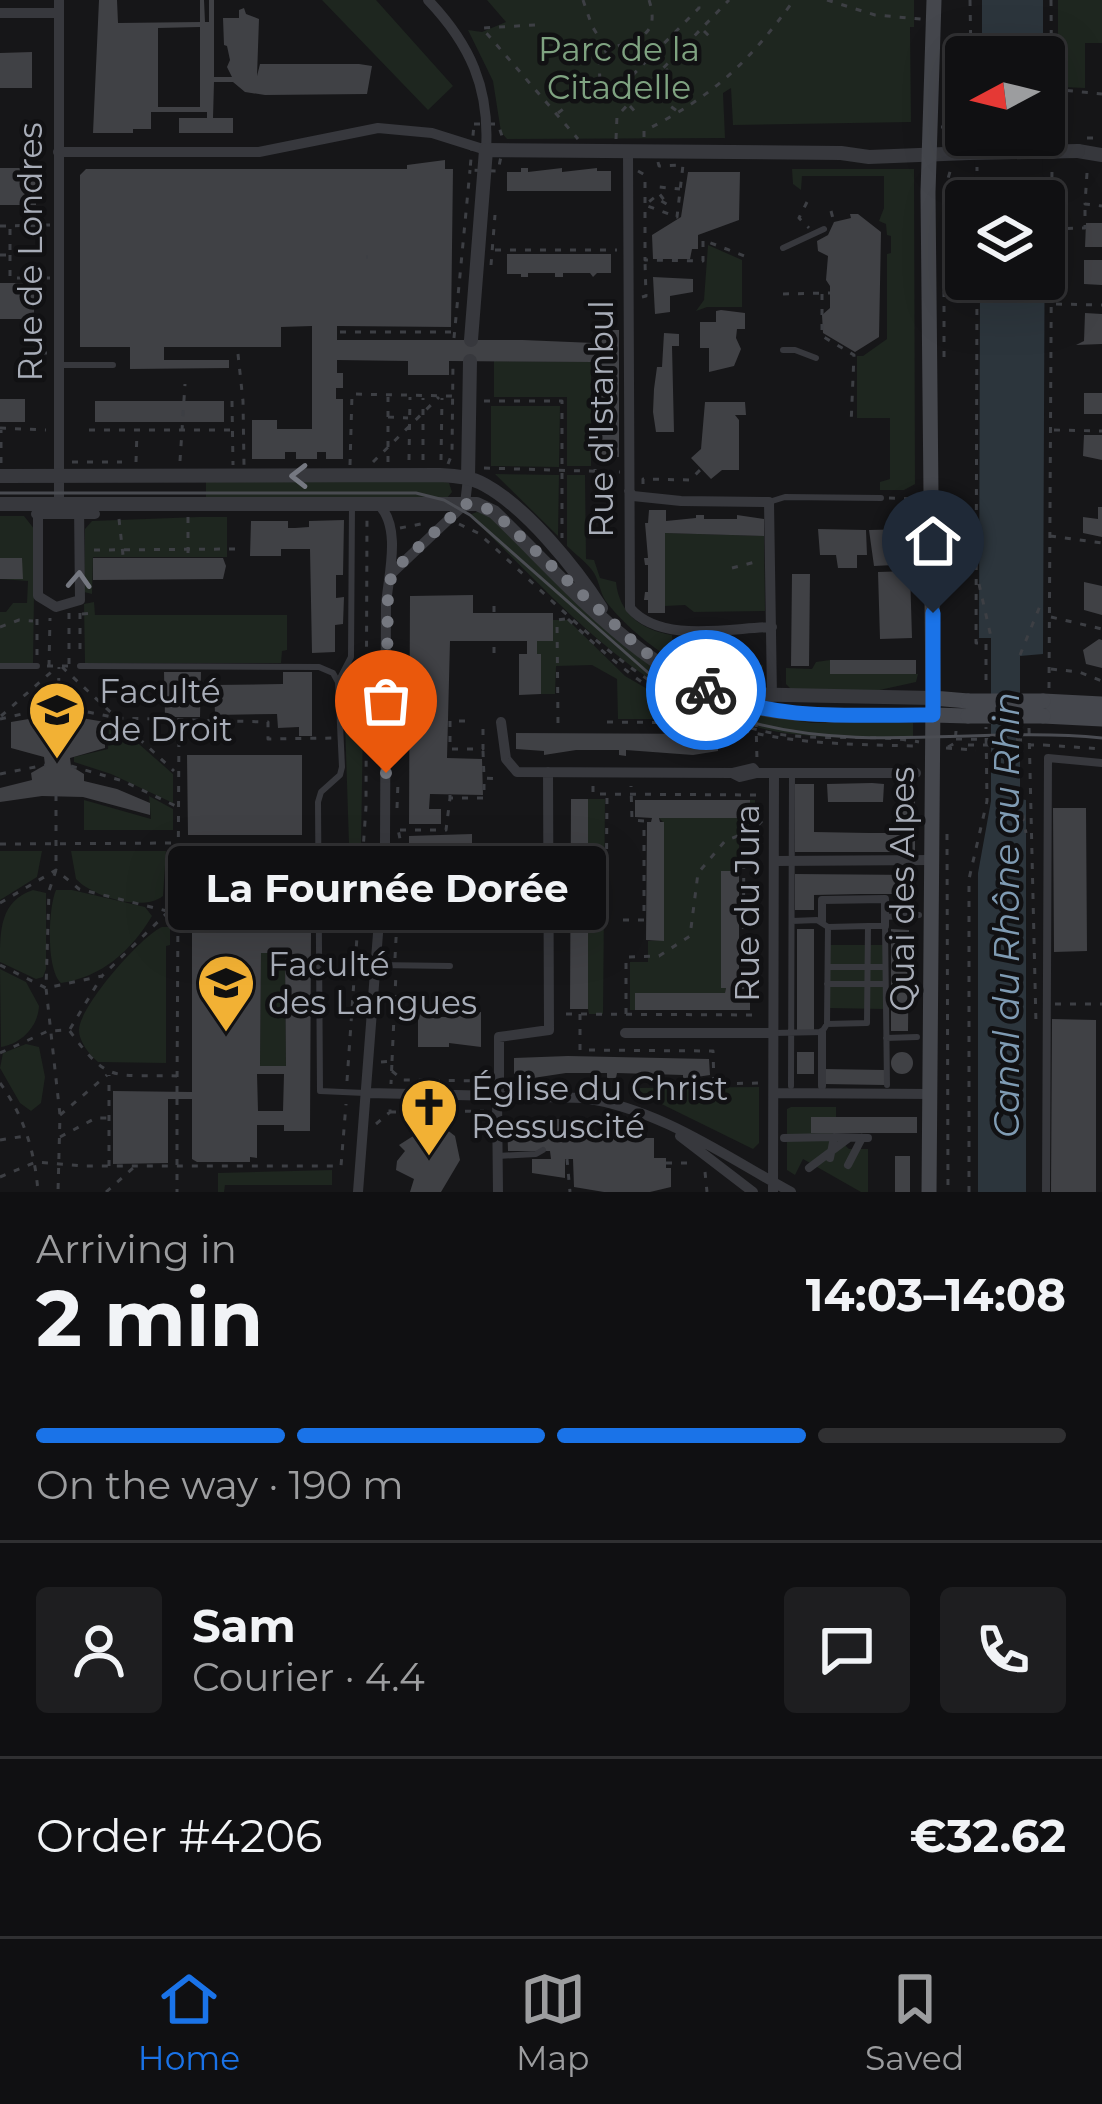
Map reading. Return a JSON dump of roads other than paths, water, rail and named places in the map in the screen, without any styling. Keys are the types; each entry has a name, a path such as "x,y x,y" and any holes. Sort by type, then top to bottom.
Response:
{"main road":[{"name":"Quai des Alpes","path":"929,1192 934,0"},
{"path":"933,707 1102,704"},
{"path":"1041,707 1102,719"}],"street":[{"path":"428,0 455,30 476,66 487,111 471,340"},
{"path":"0,13 58,6"},
{"name":"Rue de Londres","path":"58,6 59,503"},
{"path":"58,152 259,152 378,128 432,133 486,150 629,156 841,153 869,158 930,154 952,147 1083,145 1102,155"},
{"name":"Rue d'Istanbul","path":"629,156 627,592 634,613 665,629 772,627"},
{"path":"390,579 465,504 470,361"},
{"path":"1,473 357,473 468,478 494,491 568,561 615,626"},
{"path":"629,491 643,497 769,502 772,698"},
{"path":"37,510 59,503 94,514"},
{"path":"0,504 37,510 477,504 494,512 652,658 694,684 756,707 813,714 933,707"},
{"path":"358,1192 385,843 390,579 389,530 386,512 379,505"},
{"path":"37,510 38,596 56,607 80,599 80,509"},
{"path":"694,684 738,695 933,707"},
{"path":"500,722 512,769 916,773"},
{"path":"1046,1192 1048,758 1102,763"},
{"path":"498,1192 500,1037 549,1030 548,772"},
{"name":"Rue du Jura","path":"773,1187 774,773"},
{"path":"774,861 932,860"},
{"path":"825,924 822,900 885,899 885,921"},
{"path":"822,1086 825,1028"},
{"name":"Rue du Jura","path":"626,1033 774,1033"},
{"path":"774,1093 931,1094"},
{"path":"368,1094 601,1101 668,1126 773,1187 791,1192"},
{"path":"668,1126 753,1192"},
{"path":"831,1155 834,1137"},
{"path":"784,1138 865,1138 848,1165"},
{"path":"809,1168 849,1138"}],"lane":[{"path":"783,248 824,229"},
{"path":"783,350 817,358"},
{"path":"57,359 113,365"},
{"path":"769,502 785,496 881,498"},
{"path":"352,505 351,657 338,682 342,767 319,796 320,1091 368,1094"},
{"path":"0,666 37,666"},
{"path":"80,666 319,667 333,673 338,682"},
{"path":"791,1086 792,773"},
{"path":"792,921 868,926 920,916"},
{"path":"885,921 887,1085"},
{"path":"825,924 825,1028"},
{"path":"774,1033 868,1023 868,926"},
{"path":"377,965 450,966"},
{"path":"828,967 885,968"},
{"path":"827,984 885,984"},
{"path":"886,1038 917,1037"},
{"path":"498,1156 543,1150"}],"water":[{"path":"982,0 1043,0 1043,36 982,36"},
{"path":"980,156 1037,156 1036,177 1040,180 981,180"},
{"name":"Canal du Rhône au Rhin","path":"980,300 1045,300 1043,654 1020,656 1020,799 1026,800 1026,1192 978,1192 978,873 991,801 991,638 979,638"}],"tram line":[{"path":"0,493 416,493 444,500 470,515 653,677 728,714 796,732 839,736 1102,738"}],"place":[{"name":"Faculté de Droit","path":"57,761"},
{"name":"La Fournée Dorée","path":"386,773"},
{"name":"Faculté des Langues","path":"226,1034"},
{"name":"Église du Christ Ressuscité","path":"429,1158"}],"park label":[{"name":"Parc de la Citadelle","path":"619,68"}]}
